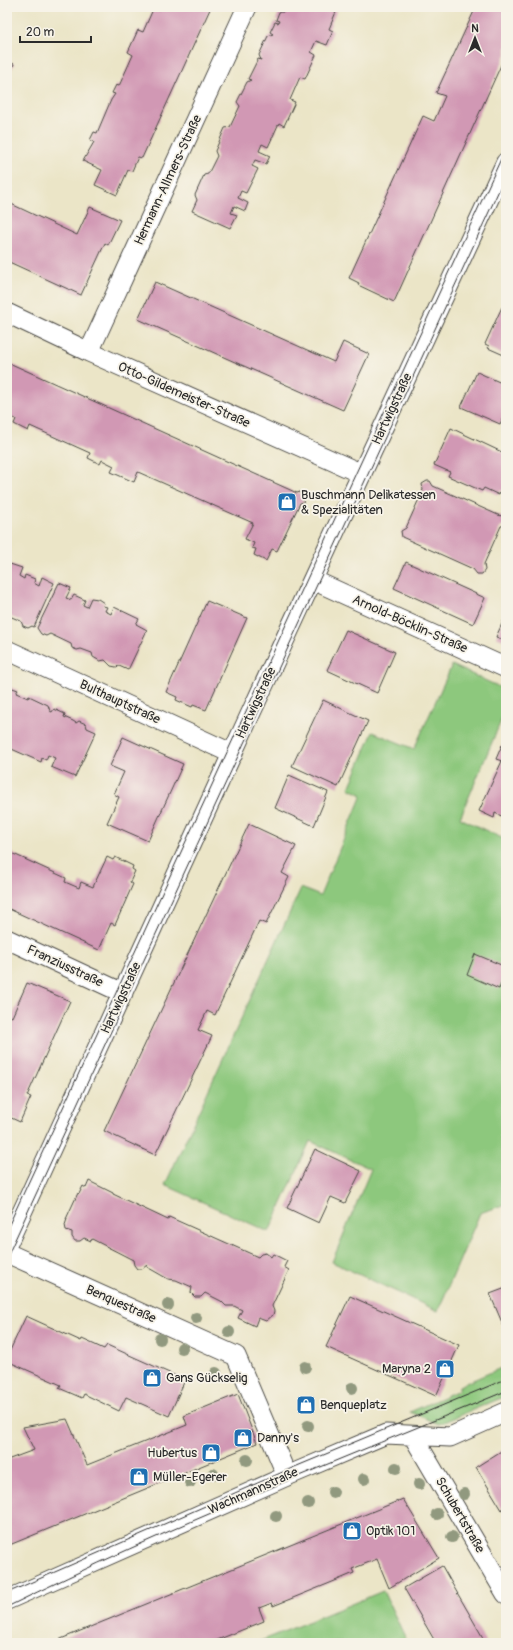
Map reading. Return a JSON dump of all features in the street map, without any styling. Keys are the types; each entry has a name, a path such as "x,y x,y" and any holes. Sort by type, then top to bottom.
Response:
{"street":[{"name":"Hermann-Allmers-Straße","path":"90,352 247,7"},
{"name":"Hartwigstraße","path":"7,1245 506,162"},
{"name":"Otto-Gildemeister-Straße","path":"7,313 90,352 362,474"},
{"name":"Arnold-Böcklin-Straße","path":"313,580 506,668"},
{"name":"Bulthauptstraße","path":"7,650 233,754"},
{"name":"Franziusstraße","path":"7,939 124,993"},
{"name":"Benquestraße","path":"7,1253 236,1356 287,1476"},
{"name":"Wachmannstraße","path":"7,1600 287,1476 386,1434 450,1437 506,1412"},
{"name":"Schubertstraße","path":"413,1436 506,1594"}],"green space":[{"path":"452,665 506,690 506,709 460,818 506,840 506,1204 480,1213 438,1311 332,1262 371,1169 310,1141 269,1232 165,1185 301,888 320,896 362,795 349,788 373,732 414,749"},
{"path":"501,1368 506,1379 506,1396 439,1424 410,1412 459,1390 459,1386"},
{"path":"383,1591 408,1643 256,1643"}],"building":[{"path":"154,7 160,10 161,7 211,7 142,158 138,157 132,171 128,170 117,195 95,185 102,170 83,161 94,142 90,140 94,132 97,133 115,94 112,93 116,85 119,86 133,55 128,52 138,30 143,32"},
{"path":"285,7 338,7 329,29 333,31 327,45 316,41 311,52 316,55 305,79 300,77 290,100 295,102 284,126 279,123 268,147 262,144 259,151 270,156 266,164 255,160 252,166 258,169 246,193 241,191 238,198 248,203 245,211 234,206 231,213 237,215 230,228 192,211 197,200 195,195 204,175 208,174 217,156 215,151 225,128 230,127 240,106 237,102 247,82 251,80 248,79 258,59 261,60 259,55 268,36 273,34 270,32 275,22 278,23 279,21 276,20 279,12 283,12"},
{"path":"476,7 506,7 506,54 394,302 358,285 359,283 349,278 423,116 434,121 445,96 436,93"},
{"path":"7,61 14,64 7,79"},
{"path":"7,202 77,235 90,207 120,220 108,245 105,243 81,295 7,261"},
{"path":"155,282 334,362 343,342 369,354 343,410 138,319"},
{"path":"502,307 506,309 506,356 488,348 489,346 485,344"},
{"path":"7,362 297,493 300,492 304,502 300,503 277,551 272,549 266,561 254,555 256,549 252,548 254,543 245,539 253,523 138,472 134,482 111,472 114,466 102,460 100,464 88,458 90,453 30,426 28,431 14,424 16,419 7,416"},
{"path":"477,372 506,385 506,411 500,424 461,407"},
{"path":"451,428 506,454 506,493 501,490 499,495 484,488 482,491 448,476 450,472 434,465"},
{"path":"430,481 433,486 498,515 506,517 506,525 501,526 484,564 485,570 482,574 477,574 473,569 402,537 401,531 406,528 423,490 422,484"},
{"path":"406,562 485,598 473,624 394,588"},
{"path":"7,563 22,568 19,576 24,579 25,575 35,579 34,583 39,586 42,577 54,583 34,627 32,626 28,628 23,626 21,621 7,615"},
{"path":"59,583 71,588 66,598 71,600 74,595 85,600 83,605 87,607 91,598 98,599 104,603 103,606 107,607 105,611 111,614 114,607 139,619 136,624 147,630 128,670 119,666 111,666 105,660 100,661 93,657 92,653 81,649 77,650 72,648 71,644 50,634 46,636 41,634 37,628"},
{"path":"207,601 247,618 206,710 193,705 192,707 176,700 177,697 166,692"},
{"path":"506,615 506,641 496,637"},
{"path":"346,630 395,652 377,693 327,670"},
{"path":"7,686 18,690 16,693 28,698 29,696 48,705 50,711 52,712 54,709 65,714 64,717 76,723 79,721 86,724 87,728 96,732 75,777 51,767 55,758 48,755 46,760 42,758 41,762 7,747"},
{"path":"323,700 368,721 338,787 292,766"},
{"path":"123,737 183,764 148,841 107,823 119,797 114,794 124,772 110,766"},
{"path":"502,745 506,747 506,818 495,813 494,818 479,811 502,761 496,759"},
{"path":"289,775 328,792 314,826 275,808"},
{"path":"249,824 296,846 282,873 289,877 266,924 259,921 215,1015 207,1011 198,1030 212,1036 155,1155 104,1131"},
{"path":"7,851 66,878 65,882 79,888 81,882 93,887 107,857 113,860 115,857 133,866 132,869 135,871 130,882 133,884 115,925 111,923 99,950 7,908"},
{"path":"475,954 506,967 506,972 499,989 467,975"},
{"path":"27,983 70,1001 27,1096 31,1097 20,1122 7,1116 7,1015 12,1017"},
{"path":"315,1149 361,1171 345,1203 331,1197 319,1223 287,1208"},
{"path":"89,1181 168,1220 169,1217 258,1257 261,1254 266,1253 271,1257 273,1254 287,1261 284,1267 289,1270 272,1306 274,1311 273,1315 266,1321 258,1318 255,1326 238,1318 242,1310 234,1306 226,1306 221,1301 205,1293 201,1297 195,1297 191,1293 192,1287 176,1280 168,1279 147,1267 147,1265 142,1269 137,1269 133,1260 92,1239 91,1241 84,1238 80,1241 75,1241 72,1237 72,1232 66,1230 66,1219 78,1193 79,1194 83,1186 86,1188"},
{"path":"506,1288 506,1332 490,1294"},
{"path":"350,1296 459,1345 436,1396 326,1347"},
{"path":"26,1316 81,1341 82,1339 104,1349 107,1345 185,1380 169,1416 126,1397 119,1411 84,1394 82,1398 59,1388 61,1385 7,1361 7,1357"},
{"path":"238,1394 257,1443 7,1546 7,1460 34,1450 23,1427 67,1419 87,1465 187,1425 184,1416"},
{"path":"506,1448 506,1507 502,1510 476,1467"},
{"path":"403,1499 439,1558 389,1588 377,1559 352,1569 354,1573 330,1583 273,1606 272,1603 259,1608 264,1621 210,1643 51,1643"},
{"path":"442,1566 486,1643 436,1643 404,1588"}],"tram line":[{"path":"7,1229 506,148"},
{"path":"7,1257 506,175"},
{"path":"7,1593 285,1471 506,1379"},
{"path":"7,1607 68,1577 192,1521 506,1391"}],"place":[{"name":"Buschmann Delikatessen & Spezialitäten","path":"287,502"},
{"name":"Maryna 2","path":"445,1369"},
{"name":"Gans Gückselig","path":"152,1378"},
{"name":"Benqueplatz","path":"306,1405"},
{"name":"Danny's","path":"243,1438"},
{"name":"Hubertus","path":"211,1453"},
{"name":"Müller-Egerer","path":"139,1477"},
{"name":"Optik 101","path":"352,1531"}]}
